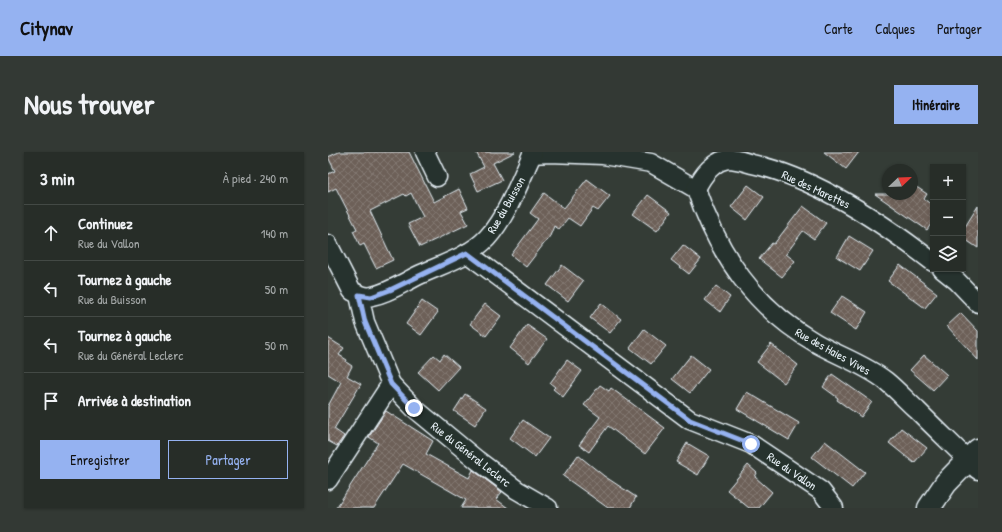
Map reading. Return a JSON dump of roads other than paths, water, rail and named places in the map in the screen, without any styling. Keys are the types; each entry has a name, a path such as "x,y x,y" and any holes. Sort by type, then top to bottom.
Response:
{"street":[{"path":"425,152 436,177"},
{"path":"532,153 604,155 651,163 696,189"},
{"name":"Rue du Buisson","path":"359,295 371,297 390,290 467,253 487,238 498,223 525,172 532,153"},
{"name":"Rue des Marettes","path":"696,189 704,174 719,163 730,159 760,165 793,176 858,209 907,242 930,260"},
{"name":"Rue des Haies Vives","path":"696,189 704,212 727,257 748,288 764,305 786,324 809,339 886,380 974,460"},
{"name":"Rue du Général Leclerc","path":"328,244 352,290 359,295 365,322 391,384 414,408 477,460 517,490 548,508"},
{"name":"Rue du Vallon","path":"467,253 690,420 751,444 821,491 834,508"},
{"path":"946,272 957,281 978,303"},
{"path":"328,480 391,384"},
{"path":"929,508 946,482 974,460"}]}
